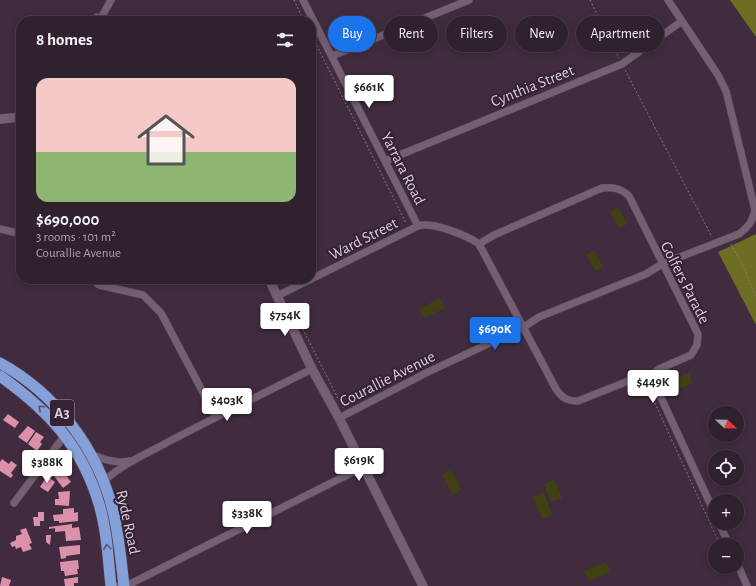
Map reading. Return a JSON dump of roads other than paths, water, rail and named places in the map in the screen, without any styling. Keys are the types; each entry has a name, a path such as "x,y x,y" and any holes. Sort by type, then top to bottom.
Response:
{"highway":[{"name":"Ryde Road","path":"0,363 34,386 53,403 65,417 90,454 103,482 117,526 124,586"},
{"name":"Ryde Road","path":"0,376 37,404 65,435 81,460 99,505 111,586"}],"street":[{"path":"104,16 111,0"},
{"name":"Yarrara Road","path":"303,0 309,16"},
{"path":"332,56 469,0"},
{"name":"Courallie Avenue","path":"339,418 430,371 524,327 539,317 646,274 662,264 728,238 746,229 751,222 755,210 726,91 718,75 668,0"},
{"name":"Cynthia Street","path":"385,161 622,64 682,21"},
{"name":"Yarrara Road","path":"316,31 332,56 418,226 431,225 473,240 479,244"},
{"path":"0,119 16,117"},
{"name":"Golfers Parade","path":"613,187 621,189 629,196 698,334 697,345 691,355 659,369 651,376 636,378 578,401 568,401 561,396 556,389 479,244 494,235 602,188 613,187"},
{"name":"Ward Street","path":"316,277 418,226"},
{"path":"0,229 16,233"},
{"path":"98,284 143,295 161,313 216,416"},
{"path":"272,284 312,369 339,418 423,586"},
{"name":"Ward Street","path":"278,296 302,284"},
{"path":"103,482 119,468 216,416 312,369"},
{"path":"651,376 708,499"},
{"path":"14,503 65,435"},
{"path":"90,454 104,460 124,462 134,460"},
{"path":"118,586 124,586 363,467"},
{"path":"742,574 747,586"}]}
